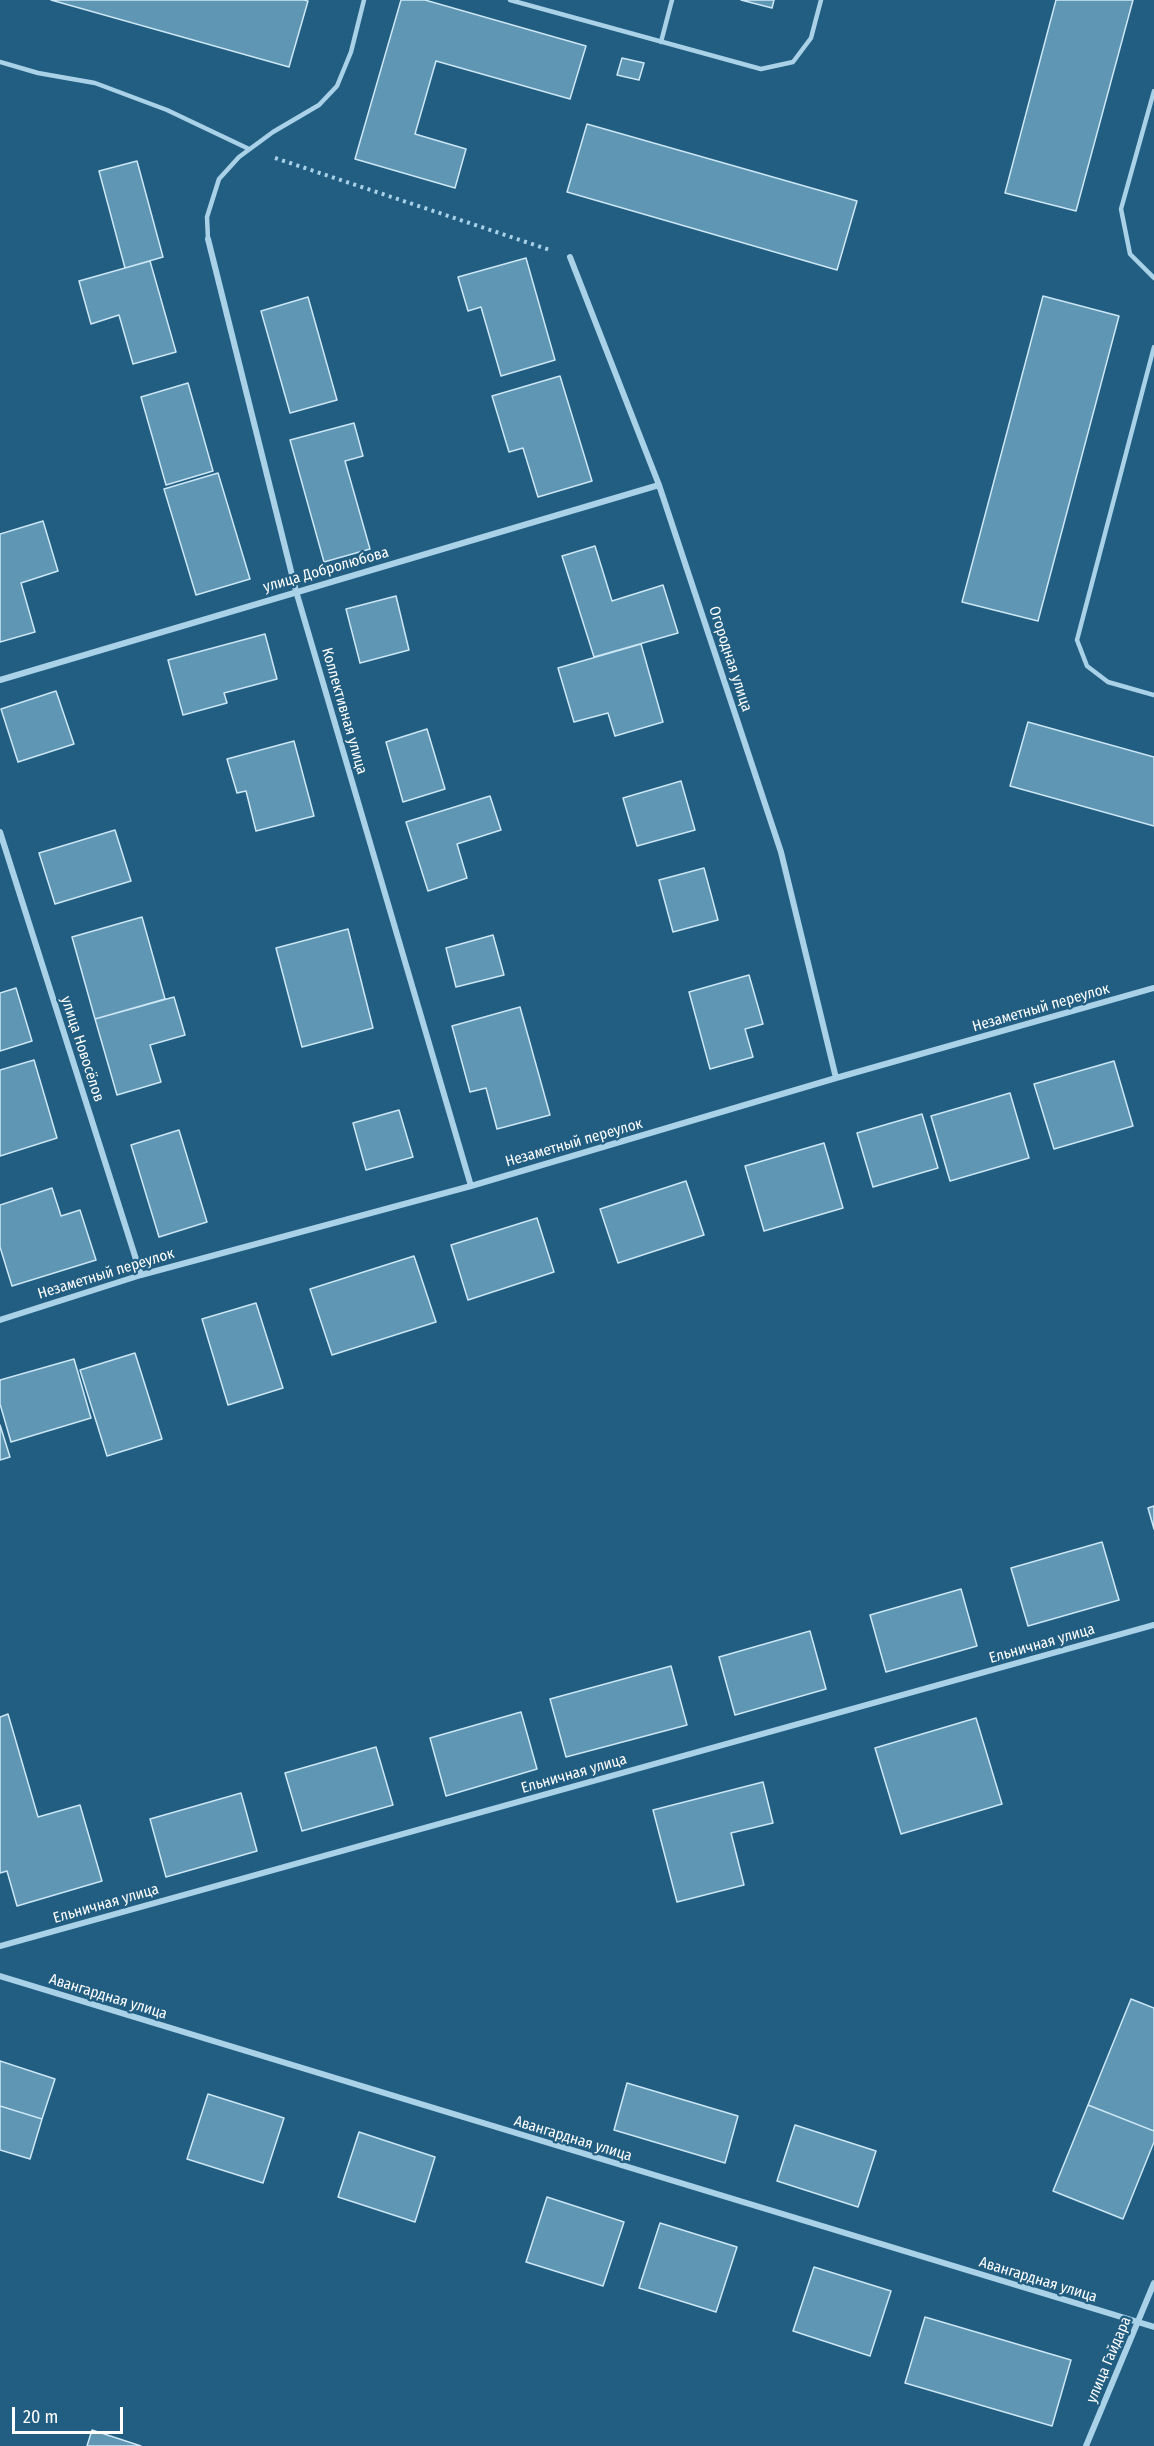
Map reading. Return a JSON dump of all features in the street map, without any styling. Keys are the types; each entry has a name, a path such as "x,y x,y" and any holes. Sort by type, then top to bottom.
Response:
{"street":[{"name":"Коллективная улица","path":"208,240 296,591 471,1186"},
{"name":"Огородная улица","path":"570,257 659,484 781,852 836,1078"},
{"name":"улица Добролюбова","path":"0,680 659,484"},
{"name":"улица Новосёлов","path":"0,832 141,1275"},
{"name":"Незаметный переулок","path":"0,1320 141,1275 471,1186 836,1078 1154,988"},
{"name":"Ельничная улица","path":"0,1946 1154,1625"},
{"name":"Авангардная улица","path":"0,1976 1154,2327"},
{"name":"улица Гайдара","path":"1086,2446 1154,2283"}],"lane":[{"path":"208,240 207,217 219,179 249,149 319,105 337,86 351,52 364,0"},
{"path":"510,0 761,69 793,62 811,38 821,0"},
{"path":"662,42 672,0"},
{"path":"0,62 38,73 95,83 167,111 249,149"},
{"path":"1154,91 1121,209 1130,254 1154,278"},
{"path":"1154,347 1077,640 1087,666 1107,682 1154,694"}],"path":[{"path":"249,149 570,257"}],"building":[{"path":"51,0 304,0 308,1 289,67"},
{"path":"401,0 425,0 586,46 570,99 436,61 415,134 466,149 455,188 355,159"},
{"path":"741,0 774,0 772,8"},
{"path":"1056,0 1133,0 1076,211 1005,193"},
{"path":"622,58 644,63 639,80 617,75"},
{"path":"587,124 857,201 837,270 567,192"},
{"path":"137,161 163,257 125,268 99,171"},
{"path":"526,258 555,360 501,376 481,307 468,311 458,277"},
{"path":"150,261 176,352 133,364 119,315 91,324 79,281"},
{"path":"1043,296 1119,316 1038,621 962,602"},
{"path":"308,297 337,400 290,413 261,311"},
{"path":"560,376 592,481 538,497 523,448 509,452 492,396"},
{"path":"188,383 213,471 166,485 141,397"},
{"path":"354,423 363,456 345,461 370,549 324,562 290,440"},
{"path":"218,473 250,579 196,595 164,489"},
{"path":"43,521 58,571 21,583 35,632 0,642 0,534"},
{"path":"595,546 612,601 663,585 678,633 594,657 562,556"},
{"path":"396,596 409,650 360,663 346,609"},
{"path":"265,634 277,679 224,693 227,703 183,715 168,660"},
{"path":"641,644 663,722 615,736 608,713 574,722 558,668"},
{"path":"56,691 74,744 18,762 1,709"},
{"path":"1028,722 1154,757 1154,826 1010,786"},
{"path":"427,729 445,789 403,802 386,742"},
{"path":"294,741 314,816 256,831 246,791 237,793 227,759"},
{"path":"681,781 695,830 637,846 623,798"},
{"path":"490,796 501,830 457,844 467,878 428,891 406,822"},
{"path":"115,830 131,881 55,904 39,853"},
{"path":"704,868 718,920 673,932 659,880"},
{"path":"142,917 165,999 95,1019 72,937"},
{"path":"348,929 373,1028 302,1047 276,948"},
{"path":"493,935 504,975 456,987 446,948"},
{"path":"749,975 763,1024 745,1029 753,1057 710,1069 689,992"},
{"path":"16,988 32,1041 0,1051 0,993"},
{"path":"174,997 185,1035 150,1045 161,1082 117,1095 95,1019"},
{"path":"520,1007 550,1115 497,1129 486,1088 470,1092 452,1026"},
{"path":"34,1060 57,1138 0,1156 0,1070"},
{"path":"1114,1061 1133,1126 1054,1149 1034,1084"},
{"path":"1010,1093 1029,1158 950,1181 931,1116"},
{"path":"399,1110 413,1157 366,1170 353,1123"},
{"path":"922,1114 938,1168 873,1187 857,1133"},
{"path":"179,1130 207,1222 159,1237 131,1145"},
{"path":"824,1143 843,1208 764,1231 745,1166"},
{"path":"686,1181 704,1235 618,1263 600,1209"},
{"path":"52,1188 61,1216 80,1210 96,1260 12,1286 0,1247 0,1205"},
{"path":"537,1218 554,1272 468,1300 451,1245"},
{"path":"414,1256 436,1322 332,1355 310,1289"},
{"path":"256,1303 283,1388 228,1405 202,1319"},
{"path":"135,1353 162,1439 107,1456 80,1370"},
{"path":"74,1359 91,1418 11,1442 0,1404 0,1380"},
{"path":"0,1425 10,1457 0,1460"},
{"path":"1154,1506 1154,1529 1148,1508"},
{"path":"1102,1542 1119,1600 1028,1626 1011,1568"},
{"path":"961,1589 977,1646 886,1672 870,1615"},
{"path":"810,1631 826,1689 735,1715 719,1657"},
{"path":"671,1666 687,1725 566,1757 550,1699"},
{"path":"521,1712 537,1769 446,1796 430,1738"},
{"path":"8,1714 38,1817 80,1805 102,1881 17,1906 7,1871 0,1873 0,1717"},
{"path":"976,1718 1002,1804 901,1834 875,1748"},
{"path":"376,1747 393,1805 302,1831 285,1773"},
{"path":"763,1782 773,1823 731,1833 744,1885 677,1902 653,1810"},
{"path":"241,1793 257,1851 166,1877 150,1819"},
{"path":"1131,1999 1154,2008 1154,2131 1088,2105"},
{"path":"0,2061 55,2079 42,2119 0,2106"},
{"path":"627,2083 738,2116 725,2163 614,2130"},
{"path":"208,2094 284,2118 263,2183 187,2159"},
{"path":"1088,2105 1154,2131 1154,2142 1123,2219 1053,2191"},
{"path":"0,2106 42,2119 30,2159 0,2150"},
{"path":"795,2125 876,2151 858,2207 777,2181"},
{"path":"359,2132 435,2157 415,2222 338,2197"},
{"path":"547,2197 624,2222 603,2286 526,2262"},
{"path":"660,2223 737,2247 716,2312 639,2288"},
{"path":"814,2267 891,2291 870,2356 793,2331"},
{"path":"925,2317 1071,2360 1052,2426 905,2383"},
{"path":"92,2430 141,2446 87,2446"}]}
